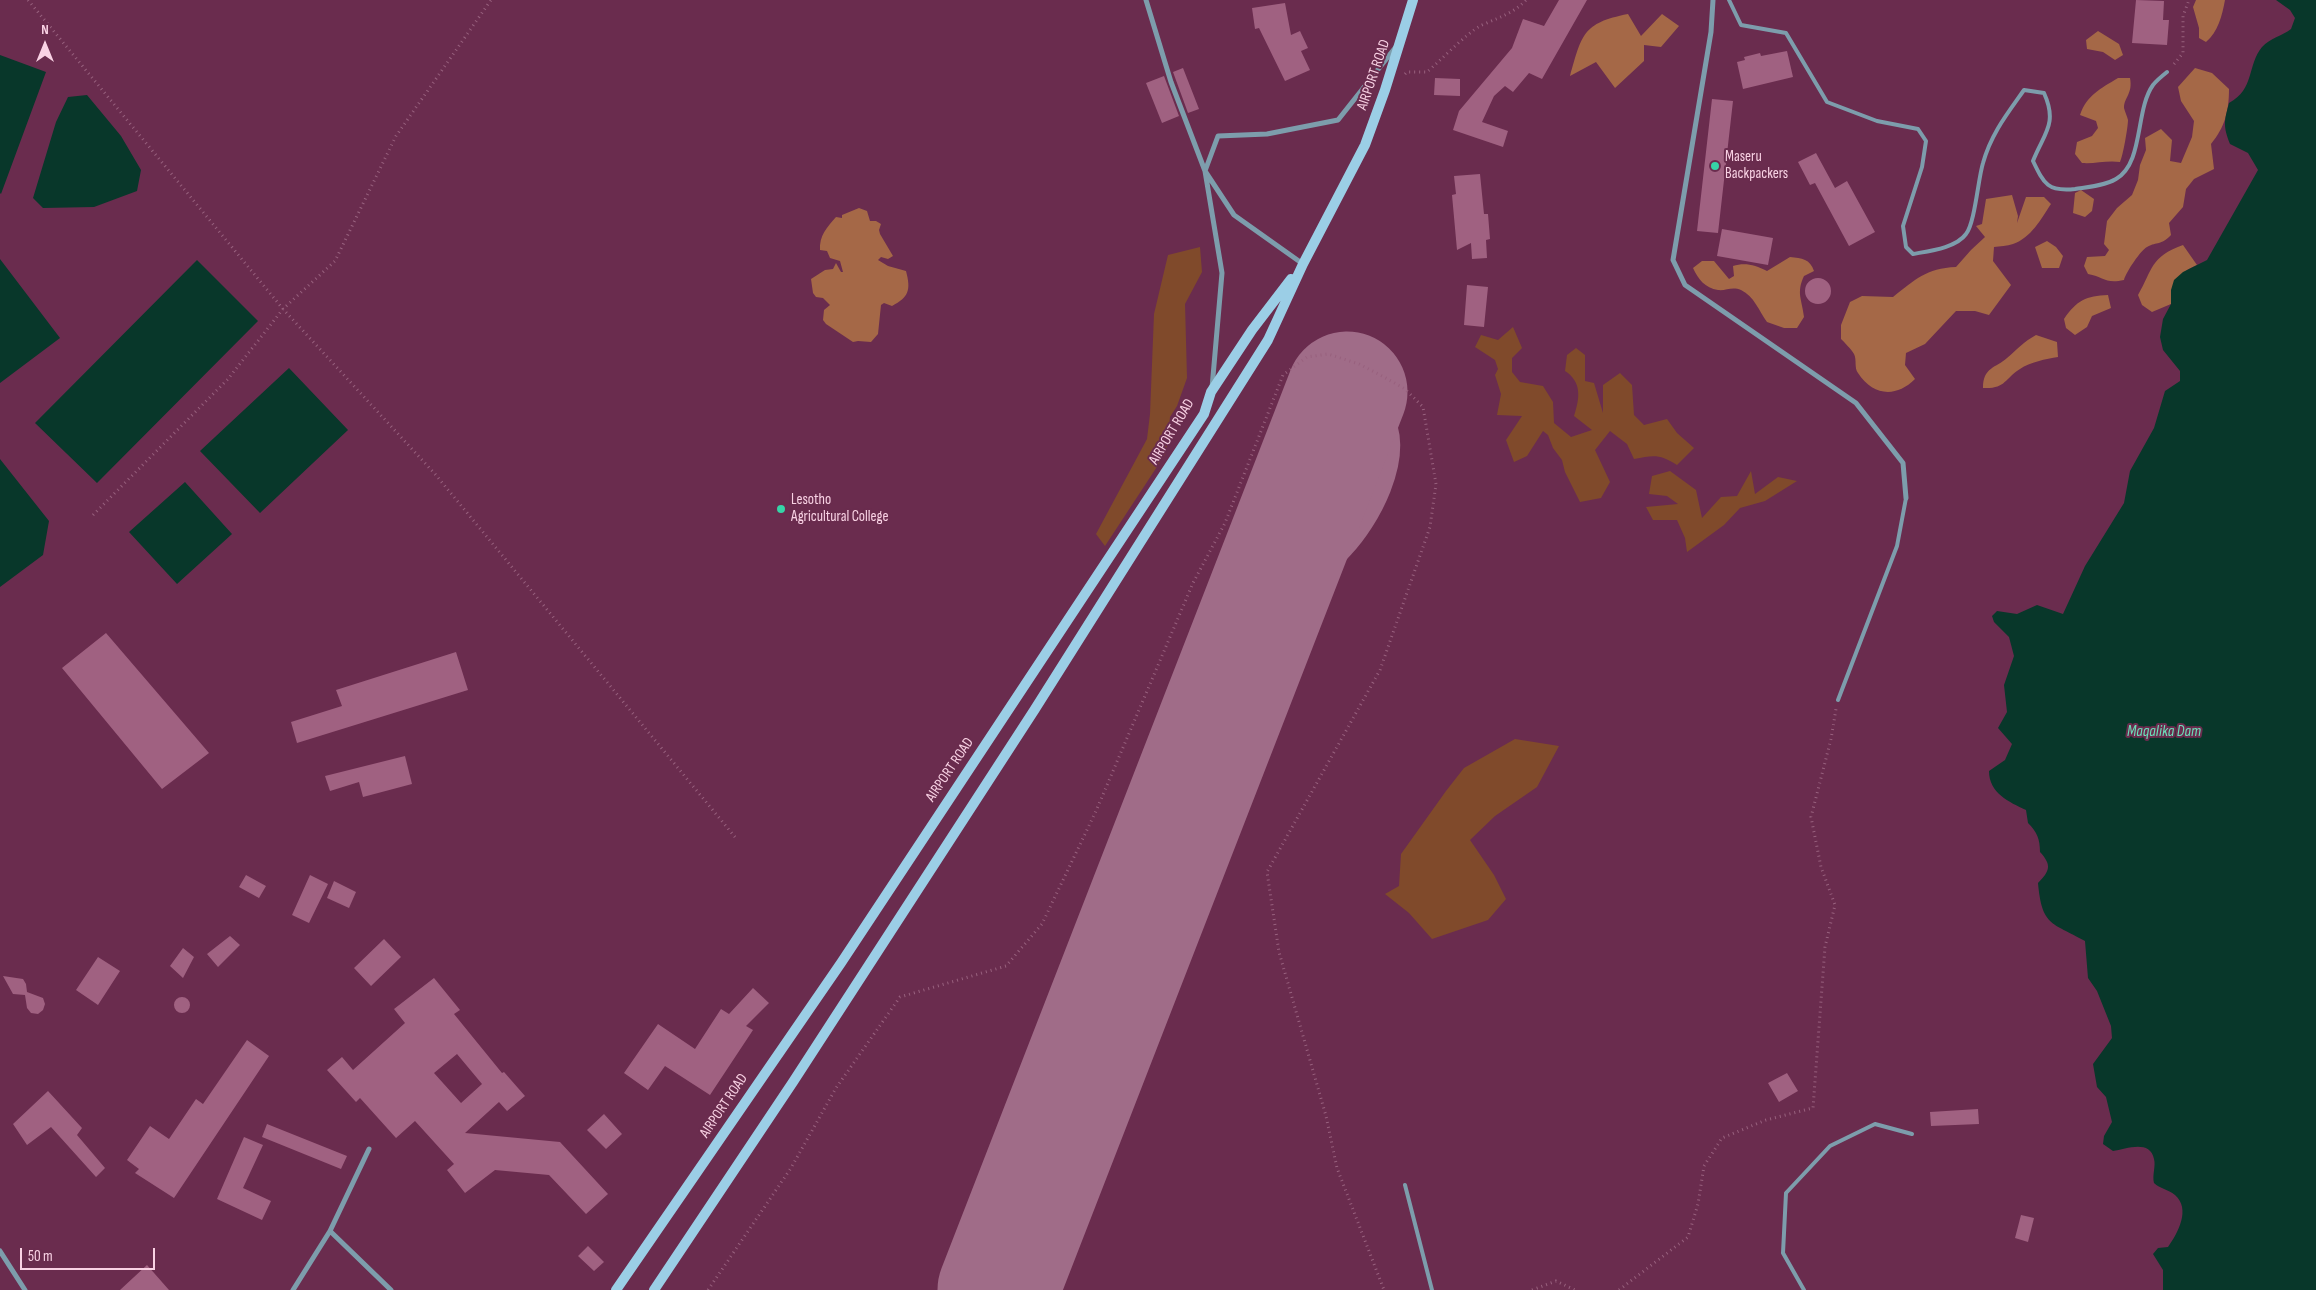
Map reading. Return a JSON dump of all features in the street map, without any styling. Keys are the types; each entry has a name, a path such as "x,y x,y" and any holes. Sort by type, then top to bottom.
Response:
{"main road":[{"name":"AIRPORT ROAD","path":"654,1290 793,1082 1072,650 1268,340 1303,264 1365,145 1386,90 1413,0"},
{"name":"AIRPORT ROAD","path":"616,1290 841,962 1147,501 1204,414 1211,392 1252,330 1303,264"}],"street":[{"path":"1146,0 1171,82 1205,171 1222,273 1211,392"},
{"path":"1713,0 1711,32 1673,260 1684,285 1856,403 1903,463 1906,498"},
{"path":"1205,171 1218,136 1268,134 1338,120 1402,40"},
{"path":"1205,171 1234,215 1303,264"},
{"path":"293,1290 330,1231 369,1149"},
{"path":"330,1231 391,1290"},
{"path":"0,1251 25,1290"}],"lane":[{"path":"1729,0 1741,25 1786,33 1827,102 1877,121 1918,129 1926,141 1922,167 1904,226 1906,247 1913,254 1956,242 1967,234 1982,164 1990,142 1999,123 2024,90 2044,93 2050,107 2050,125 2033,161 2044,183 2060,190 2092,186 2117,179 2132,160 2144,108 2152,86 2167,72"},
{"path":"1838,700 1897,546 1906,498"},
{"path":"1804,1290 1783,1253 1786,1193 1830,1146 1875,1124 1912,1134"},
{"path":"1405,1185 1432,1290"}],"path":[{"path":"28,0 283,309 435,474 735,837"},
{"path":"93,515 228,379 283,309 335,261 396,136 492,0"},
{"path":"1386,90 1407,72 1427,72 1479,26 1493,22 1518,9 1526,0"},
{"path":"2167,72 2183,53 2183,16 2189,0"},
{"path":"708,1290 791,1168 836,1088 900,997 1006,966 1042,924 1096,811 1193,583 1225,523 1283,376 1307,357 1328,354 1359,364 1384,377 1405,389 1422,407 1436,484 1430,527 1380,670 1267,872 1279,952 1326,1116 1337,1168 1384,1290"},
{"path":"1619,1290 1688,1238 1698,1204 1704,1166 1722,1138 1766,1120 1812,1108 1825,947 1835,905 1821,867 1811,816 1831,740 1838,700"},
{"path":"1532,1290 1556,1281 1575,1290"}],"shaded area":[{"path":"2196,0 2225,0 2221,18 2216,29 2206,42 2199,38 2199,28 2193,7"},
{"path":"1628,14 1641,36 1662,14 1679,26 1661,47 1644,45 1644,61 1615,88 1596,62 1570,76 1581,41 1586,33 1601,22"},
{"path":"2098,31 2119,44 2123,55 2115,60 2103,52 2087,49 2086,40"},
{"path":"2195,68 2212,73 2229,89 2225,118 2220,131 2211,144 2214,169 2194,179 2186,189 2183,207 2169,223 2171,235 2164,241 2144,249 2124,280 2108,281 2088,274 2084,266 2087,257 2105,256 2109,250 2104,244 2107,221 2117,208 2132,195 2146,150 2145,138 2161,129 2172,140 2170,161 2181,163 2192,137 2194,121 2181,101 2178,87"},
{"path":"2118,78 2130,78 2131,83 2124,104 2128,124 2120,162 2082,163 2075,154 2077,142 2092,136 2098,128 2096,121 2080,115 2090,97"},
{"path":"2081,190 2094,199 2092,211 2085,217 2073,213 2075,193"},
{"path":"2012,195 2018,216 2017,223 2026,197 2044,197 2051,204 2035,227 2025,237 2013,244 1994,247 1993,261 2011,285 1989,315 1975,311 1956,311 1925,344 1906,353 1905,365 1915,379 1908,385 1893,392 1885,392 1864,381 1856,369 1854,354 1841,339 1841,325 1850,302 1862,296 1893,297 1929,272 1956,267 1985,237 1976,226 1982,224 1986,199"},
{"path":"859,208 867,211 870,221 876,221 881,224 880,234 893,256 888,259 881,257 878,260 888,266 906,271 908,283 907,292 902,299 892,306 884,303 881,305 878,334 871,342 853,342 826,324 823,320 824,310 830,305 823,298 816,297 813,293 811,279 825,270 833,269 836,263 841,272 843,272 840,261 830,258 827,251 820,250 822,236 836,217 842,218 842,215"},
{"path":"2047,241 2056,247 2063,256 2059,268 2042,268 2035,247"},
{"path":"2183,245 2197,265 2185,271 2177,280 2171,297 2171,304 2152,312 2142,305 2138,295 2158,259"},
{"path":"1200,247 1202,272 1185,304 1187,378 1177,406 1170,417 1166,453 1105,546 1096,534 1147,439 1150,414 1154,314 1168,255"},
{"path":"1790,257 1805,260 1814,271 1804,276 1800,287 1804,317 1797,328 1784,328 1767,322 1753,300 1746,293 1738,289 1718,290 1709,287 1700,279 1693,268 1702,261 1714,261 1729,279 1734,276 1733,266 1750,265 1767,271"},
{"path":"2108,295 2111,308 2092,316 2087,327 2075,335 2066,328 2064,319 2078,303 2094,296"},
{"path":"1513,327 1522,348 1512,358 1512,372 1520,382 1543,386 1553,402 1554,423 1571,437 1592,430 1574,416 1578,403 1577,385 1571,375 1565,371 1567,355 1576,348 1585,355 1585,381 1594,383 1603,413 1603,385 1620,373 1632,385 1634,415 1644,425 1667,419 1677,433 1694,448 1677,465 1657,456 1634,459 1627,444 1610,431 1595,450 1610,482 1601,498 1580,502 1565,472 1562,460 1553,448 1548,435 1543,431 1527,456 1514,462 1506,440 1522,416 1497,415 1501,394 1495,375 1498,369 1495,360 1475,347 1481,335 1498,340"},
{"path":"2036,335 2057,342 2058,357 2028,364 2001,385 1983,388 1985,376 1991,369"},
{"path":"1670,471 1696,490 1702,518 1721,497 1737,496 1751,471 1755,494 1778,477 1797,481 1765,501 1740,508 1724,525 1687,552 1685,538 1677,520 1653,520 1646,507 1678,504 1667,496 1649,494 1652,476"},
{"path":"1515,739 1559,746 1537,787 1495,816 1470,840 1494,875 1506,899 1488,920 1432,939 1409,913 1385,894 1399,886 1401,854 1464,768"}],"water":[{"name":"Maqalika Dam","path":"2276,0 2316,0 2316,1290 2163,1290 2163,1270 2153,1254 2158,1248 2168,1247 2179,1228 2182,1214 2180,1201 2170,1191 2154,1183 2154,1159 2148,1149 2131,1147 2113,1151 2103,1144 2104,1136 2112,1122 2106,1097 2097,1087 2093,1064 2112,1038 2111,1026 2097,991 2088,978 2085,941 2056,926 2046,915 2042,908 2038,883 2045,875 2048,864 2040,852 2037,836 2028,823 2026,810 2001,796 1992,785 1990,779 1989,771 2005,760 2012,744 1998,728 2007,712 2004,685 2014,656 2009,637 1994,622 1992,616 1997,611 2017,614 2037,605 2063,614 2085,566 2124,503 2130,471 2154,428 2165,391 2180,381 2180,371 2163,350 2160,337 2163,319 2171,304 2171,290 2174,280 2183,272 2207,260 2258,170 2248,153 2230,144 2225,128 2225,119 2229,103 2243,91 2257,54 2262,47 2291,29 2295,18 2290,10"},
{"path":"0,55 46,72 1,194 0,193"},
{"path":"87,95 121,136 141,170 137,191 94,207 43,208 33,198 56,122 68,97"},
{"path":"0,259 60,338 0,383"},
{"path":"197,260 258,321 97,483 35,423"},
{"path":"289,368 348,430 260,513 200,451"},
{"path":"0,459 49,521 43,555 0,587"},
{"path":"185,482 232,534 177,584 129,532"}],"building":[{"path":"1559,0 1587,0 1542,79 1529,73 1513,92 1505,86 1494,96 1482,122 1508,131 1503,147 1453,130 1459,111 1512,48 1523,19 1544,26"},
{"path":"2136,0 2164,1 2163,20 2169,20 2167,45 2132,43"},
{"path":"1285,3 1291,35 1300,31 1308,48 1301,51 1310,70 1285,81 1259,28 1255,29 1252,8"},
{"path":"1787,51 1793,77 1743,89 1737,62 1745,60 1744,57 1760,53 1761,56"},
{"path":"1183,68 1199,109 1188,113 1173,72"},
{"path":"1164,76 1179,116 1162,123 1146,83"},
{"path":"1435,78 1460,79 1460,96 1434,95"},
{"name":"Maseru Backpackers","path":"1712,99 1733,101 1718,233 1697,231"},
{"path":"1816,153 1835,188 1847,181 1875,232 1849,246 1815,183 1810,185 1798,162"},
{"path":"1480,174 1484,214 1488,214 1490,239 1486,240 1487,258 1472,259 1471,243 1457,250 1452,195 1456,194 1454,176"},
{"path":"1722,229 1773,238 1768,265 1717,256"},
{"path":"1818,278 1827,282 1831,291 1827,300 1818,304 1809,300 1805,291 1809,282"},
{"path":"1467,285 1488,287 1484,327 1464,325"},
{"path":"106,633 209,753 162,789 62,668"},
{"path":"456,652 468,690 297,743 291,722 342,706 336,690"},
{"path":"405,756 412,784 363,797 359,782 330,791 325,776"},
{"path":"246,875 266,886 259,898 239,887"},
{"path":"310,875 328,884 309,923 292,915"},
{"path":"334,881 356,892 349,908 327,898"},
{"path":"230,936 240,945 218,967 207,954"},
{"path":"384,939 401,957 371,986 354,968"},
{"path":"183,948 194,957 183,978 170,966"},
{"path":"98,957 120,971 98,1005 76,990"},
{"path":"3,976 23,979 27,992 43,998 45,1004 43,1010 38,1014 31,1013 27,1008 25,995 13,994"},
{"path":"434,978 460,1010 454,1014 502,1073 504,1072 525,1096 507,1111 499,1102 465,1133 560,1142 608,1194 586,1214 549,1175 495,1170 465,1193 447,1170 454,1164 415,1121 396,1138 360,1098 356,1102 327,1070 342,1057 353,1070 405,1023 394,1009","holes":["457,1054 482,1084 461,1103 434,1073"]},
{"path":"753,988 769,1003 746,1026 753,1030 710,1095 665,1066 648,1090 624,1073 658,1024 695,1049 721,1009 729,1014"},
{"path":"182,997 190,1005 182,1013 174,1005"},
{"path":"247,1040 269,1056 174,1198 135,1173 139,1169 127,1160 150,1126 169,1139 196,1099 203,1104"},
{"path":"1787,1073 1798,1091 1779,1102 1768,1083"},
{"path":"48,1091 82,1128 77,1135 105,1168 96,1177 51,1127 27,1145 13,1124"},
{"path":"1978,1109 1979,1124 1931,1126 1930,1112"},
{"path":"604,1114 622,1134 606,1149 587,1130"},
{"path":"267,1124 347,1156 341,1169 262,1137"},
{"path":"244,1137 263,1145 243,1188 271,1201 262,1220 217,1199"},
{"path":"2021,1215 2034,1218 2028,1242 2015,1238"},
{"path":"588,1246 604,1262 594,1271 578,1256"},
{"path":"147,1265 169,1290 120,1290"}],"taxiway":[{"path":"1255,630 1281,587 1297,570 1328,544 1342,527 1368,483 1373,466 1374,435 1369,421 1355,409 1337,403 1321,405 1311,411 1303,420 1299,434 1303,470 1296,523"}],"runway":[{"path":"998,1290 1347,392"}],"place":[{"name":"Maseru Backpackers","path":"1715,166"},
{"name":"Lesotho Agricultural College","path":"781,509"}]}
